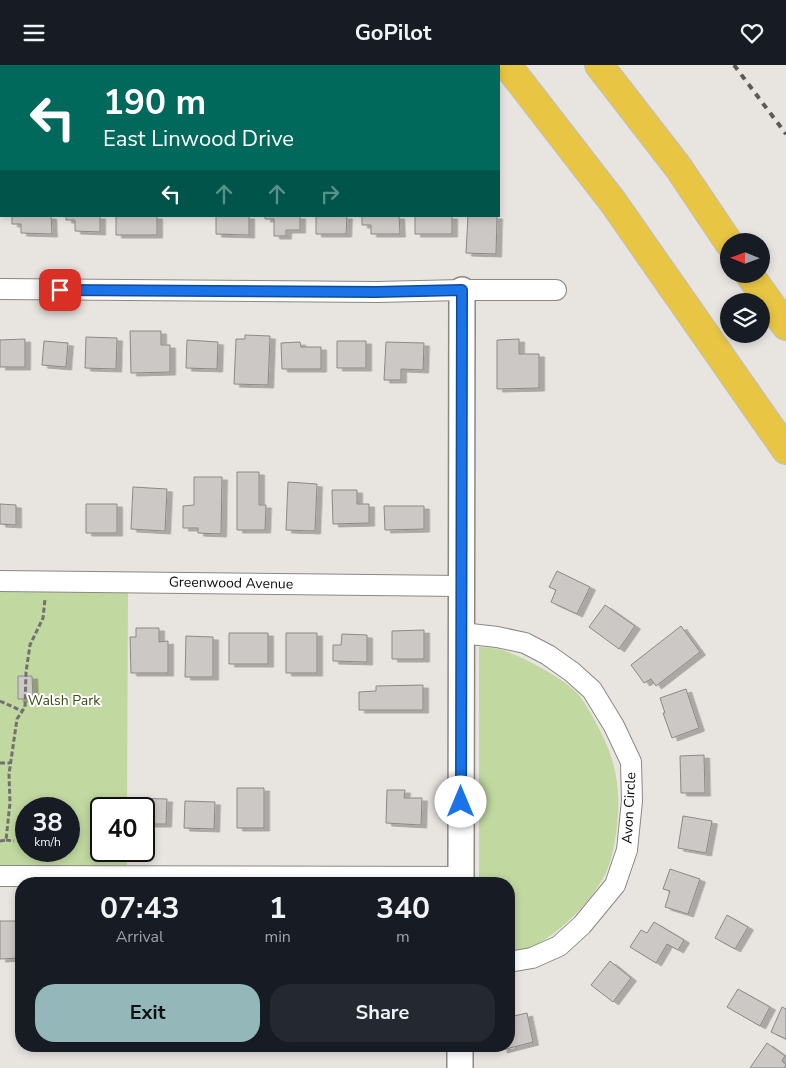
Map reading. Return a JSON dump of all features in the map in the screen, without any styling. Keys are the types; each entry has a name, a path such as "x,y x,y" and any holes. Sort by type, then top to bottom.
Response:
{"highway":[{"path":"507,65 613,202 786,450"},
{"path":"599,65 678,167 722,233"},
{"path":"755,283 786,326"}],"street":[{"path":"0,289 376,292 556,290"},
{"path":"461,877 462,290"},
{"name":"Greenwood Avenue","path":"0,581 462,586"},
{"name":"Avon Circle","path":"462,633 497,637 525,643 548,655 572,672 592,690 614,726 631,762 632,801 627,850 615,885 582,925 559,947 532,958 515,961"},
{"path":"0,876 115,877"},
{"path":"460,1052 460,1068"}],"path":[{"path":"6,840 10,803 10,763 17,719 25,707 26,672 30,645 43,618 44,581"},
{"path":"0,701 22,711"},
{"path":"0,763 10,763"},
{"path":"10,803 15,803"},
{"path":"0,841 14,841"}],"green space":[{"name":"Walsh Park","path":"0,591 128,591 127,797 90,797 90,862 127,862 127,866 0,866"},
{"path":"479,647 487,647 509,652 536,665 557,677 577,693 602,735 613,763 618,790 618,818 611,860 599,886 563,926 528,949 515,954 515,877 479,877"}],"building":[{"path":"12,217 51,217 52,234 21,233 21,224 12,224"},
{"path":"66,217 100,217 100,232 75,231 75,220 66,220"},
{"path":"116,217 157,217 157,235 116,235"},
{"path":"216,217 249,217 249,235 216,234"},
{"path":"265,217 300,217 300,230 286,230 286,236 274,236 274,219 265,219"},
{"path":"316,217 347,217 346,234 316,234"},
{"path":"362,217 399,217 400,234 371,234 371,225 362,225"},
{"path":"415,217 452,217 452,234 415,234"},
{"path":"468,217 497,217 496,254 466,253"},
{"path":"130,331 161,331 161,345 170,345 170,372 131,373"},
{"path":"245,335 270,336 268,385 234,384 236,339 245,339"},
{"path":"86,337 117,338 116,369 85,368"},
{"path":"25,339 25,367 0,367 0,340"},
{"path":"519,339 519,354 539,354 539,388 497,389 497,340"},
{"path":"187,340 218,342 217,369 186,368"},
{"path":"44,341 68,343 66,367 42,365"},
{"path":"337,341 366,341 366,368 337,368"},
{"path":"300,342 301,347 321,347 321,369 282,369 281,343"},
{"path":"386,342 424,343 423,370 401,369 401,380 384,380"},
{"path":"237,472 259,472 259,505 266,505 265,530 237,530"},
{"path":"194,477 222,477 221,534 198,533 198,528 183,528 183,506 194,505"},
{"path":"288,482 317,484 315,531 286,530"},
{"path":"133,487 167,489 165,531 131,529"},
{"path":"332,490 357,490 357,504 369,504 369,523 333,524"},
{"path":"0,504 16,505 16,525 0,524"},
{"path":"86,504 117,504 117,533 86,533"},
{"path":"384,506 424,506 424,529 385,530"},
{"path":"557,571 590,587 577,614 551,602 556,590 549,587"},
{"path":"605,605 635,626 619,649 589,627"},
{"path":"681,626 700,652 656,686 651,679 644,683 631,665"},
{"path":"136,628 159,628 159,642 168,641 168,673 131,673 130,637 136,637"},
{"path":"424,630 424,659 392,659 392,631"},
{"path":"229,633 268,633 268,664 229,664"},
{"path":"286,633 317,633 317,673 286,673"},
{"path":"342,634 367,635 367,662 333,661 333,645 341,645"},
{"path":"186,636 213,637 213,677 185,677"},
{"path":"18,676 32,676 33,699 18,699"},
{"path":"423,685 423,710 359,710 359,692 376,691 376,686"},
{"path":"686,689 699,728 672,738 660,698"},
{"path":"704,755 705,793 681,793 680,756"},
{"path":"237,788 264,788 264,828 237,828"},
{"path":"387,790 405,790 404,798 422,798 421,825 386,823"},
{"path":"155,799 167,799 166,824 155,824"},
{"path":"185,801 215,802 214,829 184,828"},
{"path":"683,816 712,821 706,853 678,848"},
{"path":"670,869 700,879 688,914 665,907 670,891 663,889"},
{"path":"727,915 748,927 735,949 715,938"},
{"path":"0,921 15,921 15,958 0,959"},
{"path":"654,922 684,940 678,950 667,944 656,963 630,947 641,930 647,933"},
{"path":"610,961 631,978 613,1002 591,985"},
{"path":"738,989 770,1007 760,1026 727,1007"},
{"path":"782,1007 786,1009 786,1039 771,1032"},
{"path":"527,1013 533,1042 515,1047 515,1016"},
{"path":"767,1043 785,1056 782,1061 786,1065 784,1068 750,1068"}],"railway":[{"path":"734,65 786,134"}],"route":[{"path":"60,290 376,292 462,290 461,802"}]}
